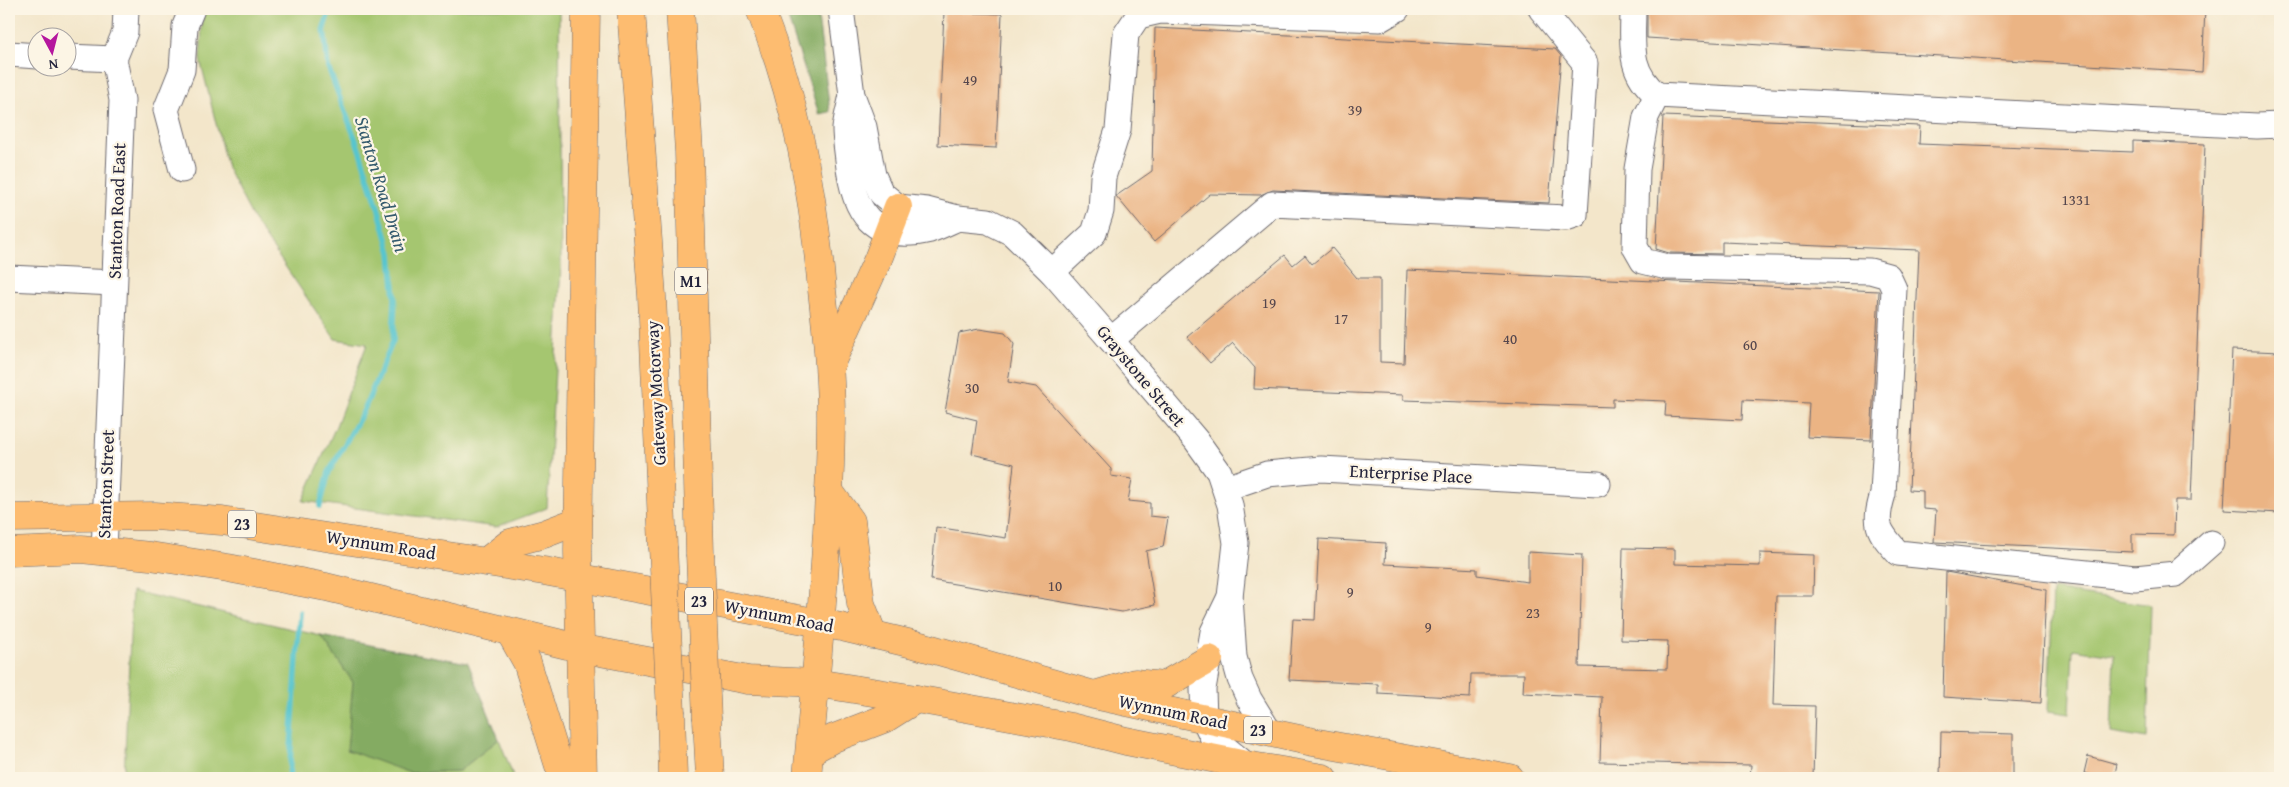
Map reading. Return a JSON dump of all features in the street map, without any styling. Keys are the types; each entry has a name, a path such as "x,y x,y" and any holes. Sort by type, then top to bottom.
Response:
{"main road":[{"path":"583,778 578,521 586,9"},
{"name":"Gateway Motorway","path":"631,9 652,296 673,778"},
{"name":"Gateway Motorway","path":"680,9 689,152 700,554 710,778"},
{"path":"760,9 789,90 807,168 815,216 830,365 829,491 808,778"},
{"path":"830,365 894,219"},
{"path":"829,491 851,521 861,604 873,635"},
{"name":"Wynnum Road","path":"9,518 105,516 172,517 222,521 487,561 820,623 939,651 1094,695 1270,733 1510,778"},
{"path":"487,561 510,543 544,534 578,521"},
{"name":"Wynnum Road","path":"9,552 55,549 104,552 157,558 285,578 579,648 748,680 816,682 916,699 1071,727 1126,741 1323,778"},
{"path":"510,632 527,662 559,766 569,778"},
{"path":"1094,695 1135,683 1163,686 1208,659"},
{"path":"810,751 834,738 886,718 916,699"}],"street":[{"path":"78,57 114,59 125,32 126,9"},
{"path":"182,170 166,110 182,70 185,26 192,9"},
{"path":"841,9 852,95 845,129 852,191 856,202 868,220 894,219"},
{"path":"1052,272 1094,233 1101,211 1104,177 1118,130 1126,34 1138,16 1160,11 1380,19 1397,9"},
{"path":"1111,340 1272,204 1566,218 1575,215 1585,63 1541,9"},
{"path":"1633,9 1632,57 1644,85 1657,95 2257,126 2280,125"},
{"path":"9,54 28,55"},
{"name":"Stanton Road East","path":"109,416 122,100 114,59"},
{"path":"1657,95 1646,118 1637,169 1635,248 1643,261 1667,267 1870,271 1888,276 1894,289 1883,494 1878,512 1881,534 1898,553 2135,578 2176,574 2211,543"},
{"name":"Graystone Street","path":"894,219 904,233 930,230 958,218 988,221 1001,226 1026,245 1052,272 1209,457 1226,488 1236,543 1230,597 1234,657 1240,679 1249,699 1270,733"},
{"path":"9,278 114,283"},
{"name":"Stanton Street","path":"104,552 109,416"},
{"name":"Enterprise Place","path":"1226,488 1267,474 1321,469 1598,484"},
{"name":"Graystone Street","path":"1230,597 1213,632 1202,701 1204,718 1212,736 1246,765"}],"green space":[{"path":"203,9 559,9 561,267 547,508 496,527 303,501 336,426 367,344 335,339 255,222 227,168 200,59"},
{"path":"785,9 817,9 830,112 819,114"},
{"path":"2053,590 2151,605 2147,739 2111,733 2114,655 2073,649 2070,714 2048,711"},
{"path":"132,591 321,636 353,682 410,773 459,771 499,739 514,778 124,778"},
{"path":"321,636 468,663 499,739 459,771 410,773 347,750 353,682"}],"building":[{"path":"1647,9 2205,9 2202,72 1647,38"},
{"path":"944,12 1002,14 996,148 938,145"},
{"path":"1155,28 1555,49 1561,56 1549,203 1273,190 1260,195 1210,194 1154,242 1116,196 1152,171"},
{"path":"1663,116 1920,126 1919,144 2133,152 2133,141 2205,144 2191,500 2175,500 2174,535 2132,534 2132,552 1934,542 1936,510 1923,509 1923,491 1909,490 1919,250 1722,242 1722,254 1669,253 1656,249"},
{"path":"1332,248 1357,278 1380,278 1380,362 1404,363 1407,270 1879,291 1871,440 1807,437 1809,403 1743,400 1742,420 1665,416 1666,401 1613,399 1613,407 1403,400 1403,395 1254,389 1255,368 1233,343 1210,363 1187,337 1285,255 1293,265 1305,255 1312,264"},
{"path":"979,329 1005,333 1014,344 1008,382 1036,387 1111,469 1111,476 1132,479 1128,501 1150,503 1150,516 1168,518 1163,547 1146,551 1155,605 1122,612 931,580 936,527 1006,538 1014,464 972,454 977,420 945,412 959,333"},
{"path":"2232,350 2280,352 2280,513 2224,510"},
{"path":"1319,539 1386,543 1385,564 1477,569 1477,575 1528,582 1528,552 1582,555 1579,667 1667,669 1668,641 1621,640 1623,548 1675,549 1675,564 1760,566 1760,553 1814,555 1813,596 1776,596 1773,705 1815,706 1813,778 1750,778 1751,765 1600,762 1602,697 1523,693 1524,674 1471,674 1470,698 1378,693 1378,684 1289,680 1293,619 1315,620"},
{"path":"1946,572 2046,590 2041,703 1943,697"},
{"path":"1941,732 2013,734 2013,778 1940,778"},
{"path":"2088,756 2117,764 2114,778 2103,778 2084,773"}],"waterway":[{"name":"Stanton Road Drain","path":"320,506 329,472 363,412 393,341 395,298 391,253 378,207 357,143 328,67 324,28 330,9"},
{"name":"Stanton Road Drain","path":"289,778 300,612"}]}
